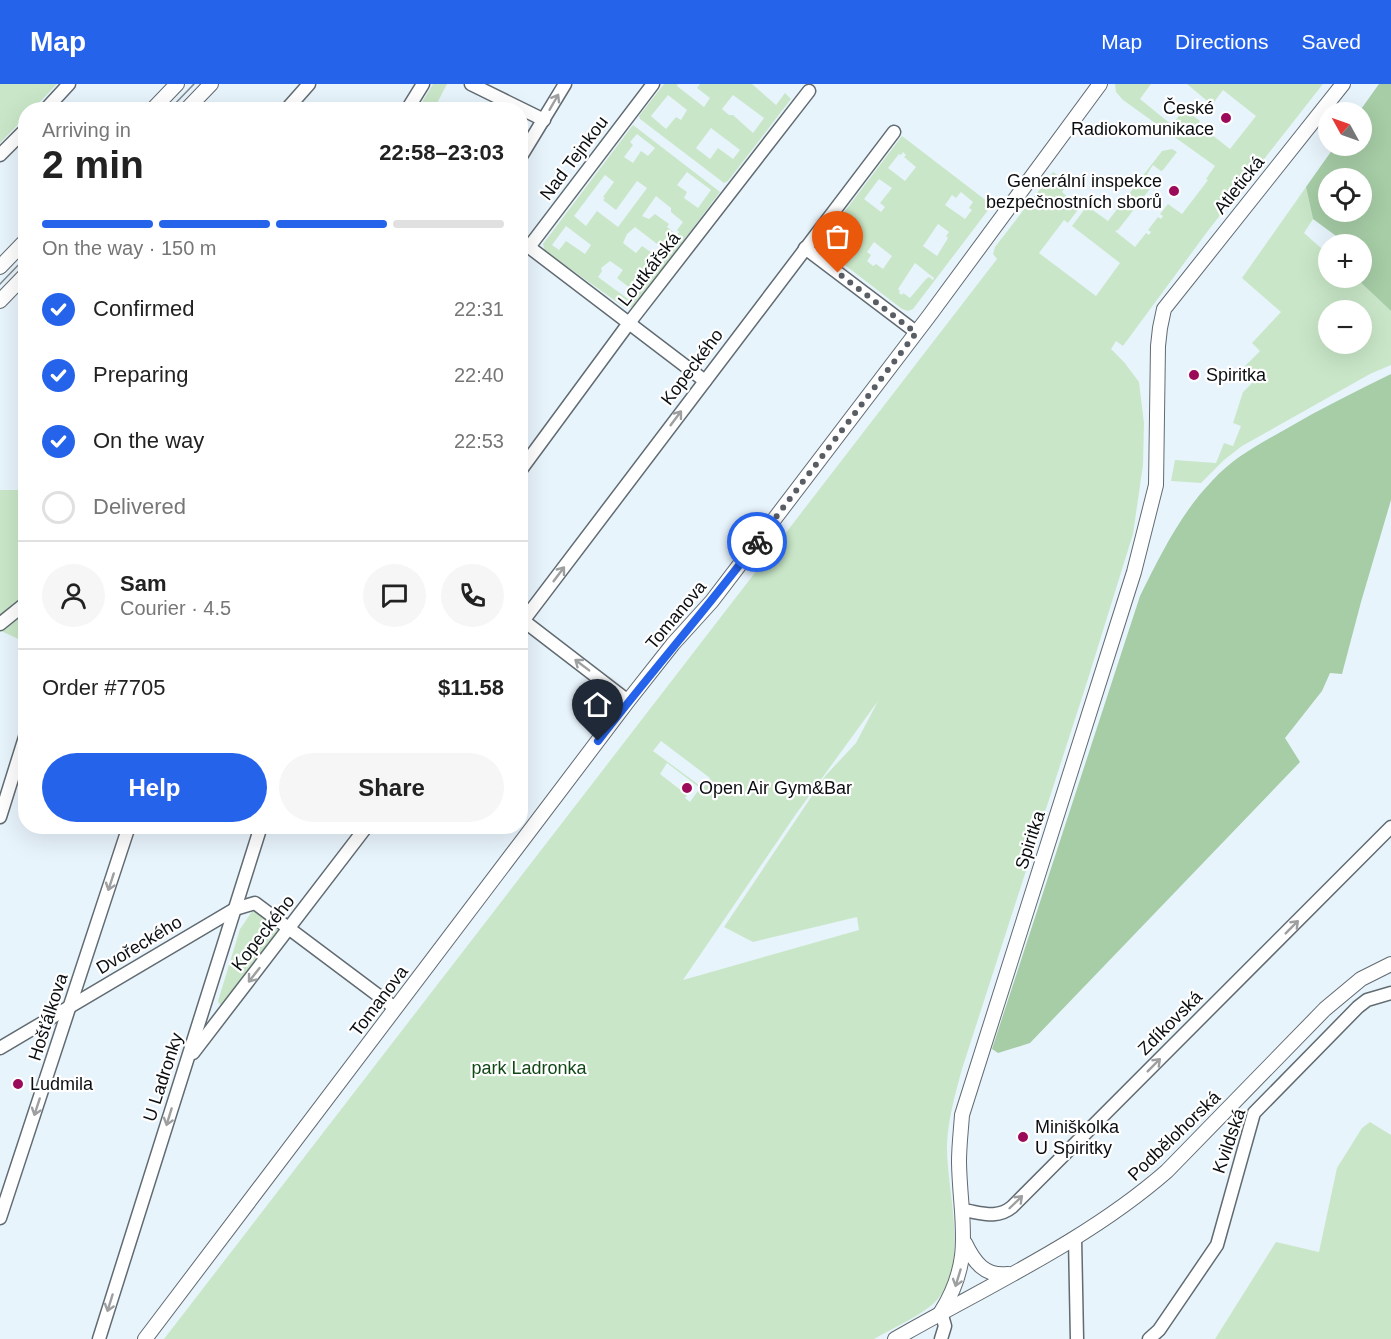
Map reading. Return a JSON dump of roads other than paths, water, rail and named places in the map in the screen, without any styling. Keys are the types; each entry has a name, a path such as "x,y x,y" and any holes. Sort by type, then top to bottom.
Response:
{"street":[{"path":"52,102 69,84"},
{"path":"160,102 177,84"},
{"path":"194,102 211,84"},
{"path":"293,102 309,84"},
{"path":"412,102 423,84"},
{"path":"471,84 508,102"},
{"path":"528,145 565,84"},
{"name":"Nad Tejnkou","path":"528,243 653,84"},
{"name":"Tomanova","path":"528,832 628,700 673,644 712,601 916,333 1100,84"},
{"name":"Atletická","path":"1164,309 1343,84"},
{"name":"Loutkářská","path":"528,460 629,323 809,91"},
{"path":"528,112 544,120"},
{"name":"Kopeckého","path":"528,613 894,132"},
{"path":"0,155 18,137"},
{"path":"0,267 18,248"},
{"path":"805,248 916,333"},
{"path":"528,249 705,381"},
{"path":"0,301 18,282"},
{"name":"Spiritka","path":"941,1312 955,1287 962,1265 964,1241 959,1160 962,1115 1134,572 1151,507 1156,484 1158,346 1164,309"},
{"path":"0,624 18,609"},
{"path":"528,625 628,700"},
{"path":"0,817 18,760"},
{"name":"Zdíkovská","path":"962,1210 989,1215 999,1214 1012,1206 1391,827"},
{"name":"Hošťálkova","path":"0,1218 126,834"},
{"name":"U Ladronky","path":"99,1339 258,834"},
{"name":"Kopeckého","path":"186,1061 362,834"},
{"name":"Tomanova","path":"145,1339 527,834"},
{"path":"235,909 255,903 395,1008"},
{"name":"Dvořeckého","path":"0,1048 235,909"},
{"name":"Podbělohorská","path":"895,1339 1075,1238 1144,1191 1167,1171 1326,1009 1361,979 1391,964"},
{"name":"Kvildská","path":"1149,1339 1159,1330 1217,1245 1254,1113 1358,1007 1367,1000 1391,993"},
{"path":"1075,1238 1077,1339"},
{"path":"964,1241 971,1257 991,1274 1013,1273"},
{"path":"986,1270 986,1287"},
{"path":"940,1339 945,1326 941,1312"}],"tram line":[{"path":"177,102 194,84"},
{"path":"0,284 18,265"}],"place":[{"name":"České Radiokomunikace","path":"1226,118"},
{"name":"Generální inspekce bezpečnostních sborů","path":"1174,191"},
{"name":"Spiritka","path":"1194,375"},
{"name":"Open Air Gym&Bar","path":"687,788"},
{"name":"Ludmila","path":"18,1084"},
{"name":"Miniškolka U Spiritky","path":"1023,1137"}],"park label":[{"name":"park Ladronka","path":"529,1068"}]}
